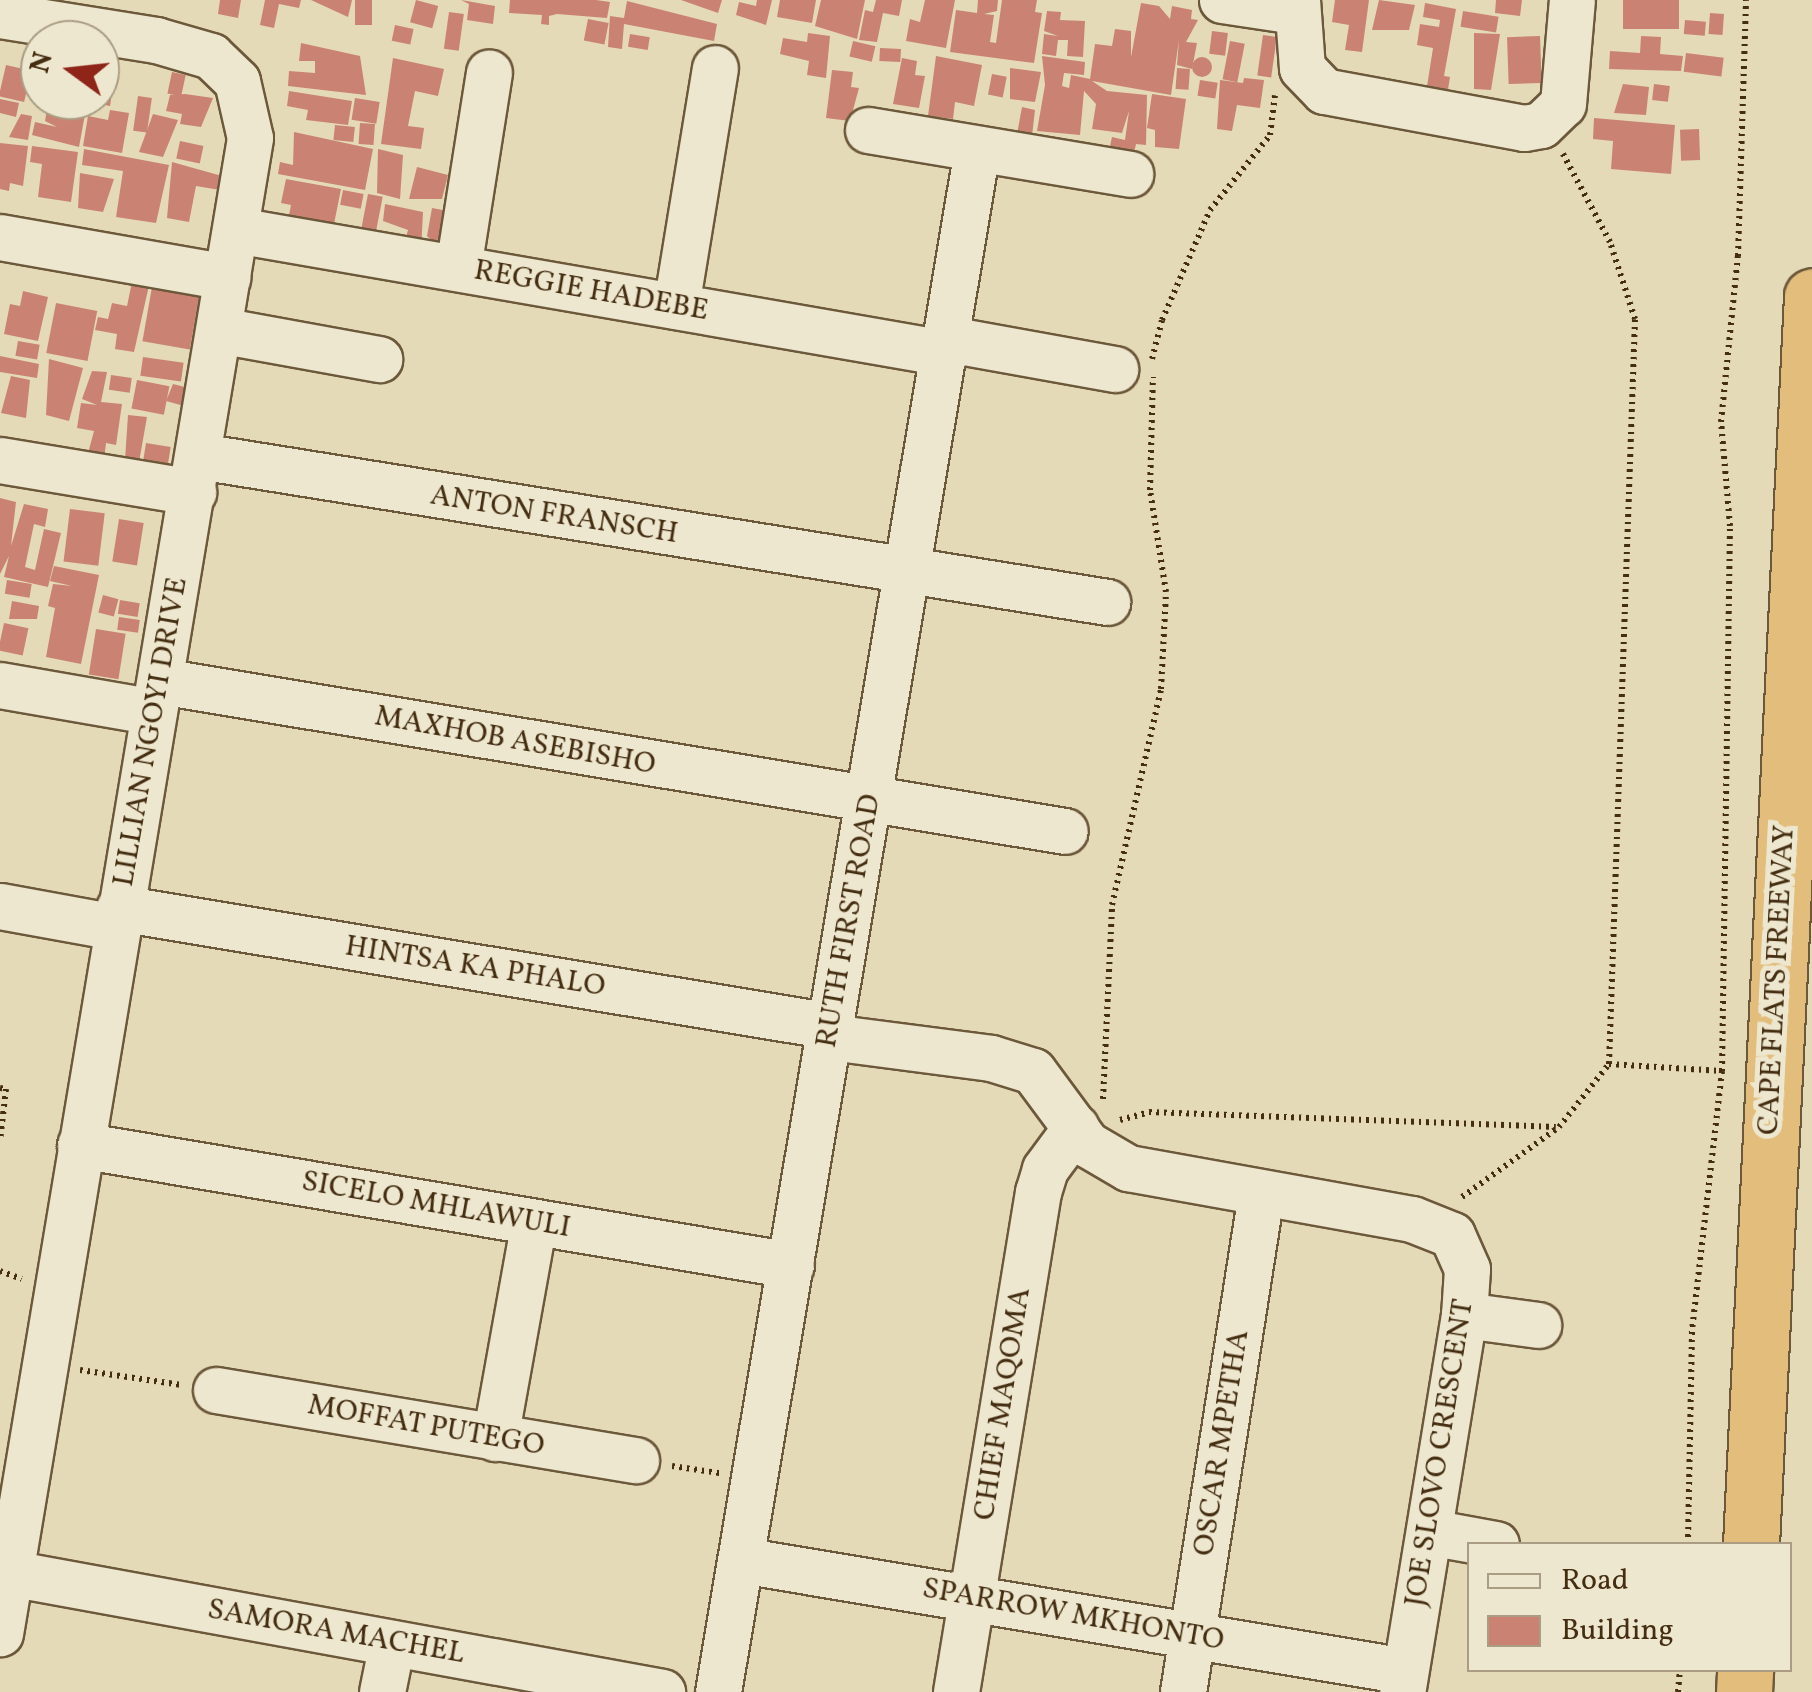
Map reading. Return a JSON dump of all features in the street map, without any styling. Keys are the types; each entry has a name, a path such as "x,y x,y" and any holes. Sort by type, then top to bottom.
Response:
{"highway":[{"name":"CAPE FLATS FREEWAY","path":"1751,1542 1812,296"}],"street":[{"path":"1222,0 1296,6 1290,78 1344,98 1502,127 1547,121 1568,86 1572,0"},
{"name":"LILLIAN NGOYI DRIVE","path":"0,15 196,50 225,67 250,115 236,230 196,474 0,1632"},
{"path":"676,306 715,68"},
{"path":"458,268 489,72"},
{"path":"868,130 1130,174"},
{"name":"RUTH FIRST ROAD","path":"718,1692 977,149"},
{"name":"REGGIE HADEBE","path":"236,230 676,306 1115,368"},
{"path":"0,237 228,278"},
{"path":"219,330 380,359"},
{"name":"ANTON FRANSCH","path":"0,460 196,474 1107,602"},
{"name":"MAXHOB ASEBISHO","path":"0,685 157,697 1065,831"},
{"name":"HINTSA KA PHALO","path":"0,906 118,918 830,1031"},
{"path":"830,1031 1012,1063 1033,1071 1128,1168 1435,1225"},
{"name":"CHIEF MAQOMA","path":"956,1692 1038,1192 1045,1169 1090,1132"},
{"name":"SICELO MHLAWULI","path":"80,1145 792,1265"},
{"name":"OSCAR MPETHA","path":"1183,1692 1261,1194"},
{"path":"495,1438 534,1222"},
{"name":"JOE SLOVO CRESCENT","path":"1404,1682 1464,1315 1462,1248 1435,1225"},
{"path":"1464,1315 1538,1326"},
{"name":"MOFFAT PUTEGO","path":"216,1390 636,1460"},
{"path":"1428,1532 1485,1542"},
{"name":"SPARROW MKHONTO","path":"741,1560 1192,1636 1404,1682"},
{"name":"SAMORA MACHEL","path":"10,1573 662,1692"},
{"path":"382,1692 392,1643"}],"path":[{"path":"1688,1542 1692,1332 1722,1070 1730,526 1721,422 1738,256 1746,0"},
{"path":"1290,78 1270,135 1210,210 1154,349 1150,490 1166,592 1161,690 1123,881 1112,905 1100,1077 1090,1132 1149,1112 1560,1127"},
{"path":"1435,1225 1480,1178 1560,1127 1608,1064 1635,319 1610,242 1547,121"},
{"path":"1608,1064 1722,1070"},
{"path":"0,1088 6,1089 0,1140"},
{"path":"44,1364 216,1390"},
{"path":"636,1460 755,1479"}],"building":[{"path":"220,0 241,0 238,18 218,14"},
{"path":"265,0 301,0 299,8 279,4 274,28 260,25"},
{"path":"311,0 352,0 348,17"},
{"path":"355,0 372,0 372,25 355,25"},
{"path":"416,0 438,6 432,28 410,22"},
{"path":"461,0 495,6 493,24 467,20 469,4"},
{"path":"510,0 610,2 607,18 557,14 549,16 549,25 541,24 542,15 509,13"},
{"path":"681,0 722,0 718,13"},
{"path":"757,0 772,0 766,25 736,15 739,2 756,6"},
{"path":"780,0 816,0 812,23 777,17"},
{"path":"821,0 865,0 857,39 815,26"},
{"path":"876,0 902,0 899,16 883,13 877,42 859,40 865,10 873,12"},
{"path":"925,0 955,0 946,48 906,41 910,19 920,22"},
{"path":"978,0 998,0 997,11 984,14 994,15 990,42 996,43 1002,0 1037,0 1035,12 1042,13 1034,63 950,52 956,10 977,13"},
{"path":"1335,0 1369,0 1362,52 1345,50 1349,25 1332,22"},
{"path":"1379,0 1415,5 1409,30 1372,30"},
{"path":"1496,0 1522,0 1520,16 1495,13"},
{"path":"1623,0 1679,0 1679,29 1623,29"},
{"path":"627,1 717,24 714,41 624,24 622,49 608,47 610,16 624,18"},
{"path":"1141,3 1159,6 1170,19 1172,6 1192,10 1191,19 1198,20 1186,42 1197,43 1192,69 1177,65 1179,40 1171,95 1092,81 1107,91 1147,95 1146,145 1136,144 1133,158 1108,155 1112,137 1125,140 1129,111 1122,133 1092,129 1096,104 1084,91 1080,135 1037,131 1045,85 1042,56 1085,62 1084,75 1064,73 1062,86 1069,88 1071,75 1090,79 1095,44 1112,46 1115,29 1131,31 1131,57"},
{"path":"1425,3 1456,9 1444,76 1450,77 1447,96 1426,93 1433,48 1417,45 1420,24 1439,27 1440,20 1423,17"},
{"path":"1047,11 1061,12 1060,20 1085,21 1083,57 1067,56 1068,40 1058,40 1056,56 1042,54 1044,34 1058,36 1044,31"},
{"path":"1463,11 1499,17 1496,32 1460,27"},
{"path":"449,12 464,14 459,51 444,49"},
{"path":"1710,13 1724,14 1723,35 1709,34"},
{"path":"588,19 609,23 604,45 584,41"},
{"path":"1685,20 1706,22 1705,36 1684,34"},
{"path":"395,25 414,29 410,45 392,41"},
{"path":"1212,31 1228,33 1225,56 1209,54"},
{"path":"808,33 830,36 826,78 807,75 809,61 780,54 783,38 807,42"},
{"path":"1474,33 1500,34 1491,90 1474,89"},
{"path":"630,34 650,37 648,50 628,47"},
{"path":"1263,35 1277,37 1271,78 1257,76"},
{"path":"1540,36 1542,83 1509,84 1507,37"},
{"path":"1641,36 1661,37 1660,54 1683,56 1681,71 1609,69 1610,51 1640,53"},
{"path":"853,41 875,46 872,62 849,57"},
{"path":"1230,41 1245,44 1237,82 1223,79"},
{"path":"301,43 360,56 366,95 288,86 289,71 315,73 315,61 299,61"},
{"path":"880,48 901,49 900,62 879,61"},
{"path":"1686,53 1724,58 1721,76 1684,72"},
{"path":"936,56 982,65 974,106 955,102 953,119 928,116"},
{"path":"1202,57 1212,67 1202,77 1192,67"},
{"path":"393,58 444,69 438,96 415,91 408,126 424,128 421,149 381,144"},
{"path":"902,58 917,61 915,75 925,76 919,108 893,104"},
{"path":"6,65 20,68 20,101 0,96"},
{"path":"1010,68 1041,72 1035,102 1010,99"},
{"path":"1177,68 1190,69 1189,90 1176,89"},
{"path":"832,70 853,72 851,87 859,88 850,121 826,118"},
{"path":"172,72 186,75 181,96 167,94"},
{"path":"992,74 1007,77 1003,97 988,95"},
{"path":"1244,78 1264,80 1260,108 1237,105 1232,131 1217,129 1220,80 1243,83"},
{"path":"1200,80 1218,83 1215,99 1197,96"},
{"path":"1623,84 1649,87 1646,115 1614,113"},
{"path":"1654,84 1670,86 1668,102 1652,100"},
{"path":"289,91 352,101 348,125 306,120 308,110 287,106"},
{"path":"1152,94 1186,99 1179,149 1155,147 1155,130 1147,128"},
{"path":"170,95 213,98 201,127 180,124 182,114 166,111"},
{"path":"138,96 152,98 147,133 133,131"},
{"path":"355,98 380,102 376,124 352,120"},
{"path":"0,99 19,103 16,117 0,113"},
{"path":"1022,107 1035,110 1032,136 1017,134"},
{"path":"120,112 129,113 122,153 83,146 87,120 120,120"},
{"path":"153,114 178,120 163,157 139,152"},
{"path":"20,116 20,120 31,120 28,140 9,137"},
{"path":"1594,118 1675,125 1671,174 1611,169 1613,141 1593,139"},
{"path":"84,120 79,147 32,135 35,122 57,127 45,121"},
{"path":"360,123 375,124 373,145 359,144"},
{"path":"335,125 355,127 353,142 333,140"},
{"path":"1699,129 1700,160 1681,161 1680,130"},
{"path":"294,132 373,149 365,190 278,174 280,162 293,165"},
{"path":"180,141 203,146 200,164 176,159"},
{"path":"0,143 28,146 23,186 10,183 9,191 0,189"},
{"path":"32,146 78,152 71,202 38,197 42,164 30,162"},
{"path":"84,149 169,165 156,223 116,217 123,171 82,165"},
{"path":"378,149 403,155 400,199 377,193"},
{"path":"172,162 222,176 220,190 196,186 189,222 167,218"},
{"path":"417,167 448,175 442,199 409,199"},
{"path":"80,173 114,179 103,212 78,208"},
{"path":"286,179 341,189 334,224 289,215 291,205 281,203"},
{"path":"343,190 364,194 361,209 340,205"},
{"path":"368,194 383,197 374,242 359,239"},
{"path":"385,204 423,212 421,252 403,248 408,230 383,221"},
{"path":"432,208 448,211 447,240 438,238 437,246 427,236"},
{"path":"133,277 150,281 134,352 115,349 117,334 95,330 98,317 108,319 112,303 127,306"},
{"path":"152,287 199,295 190,349 142,341"},
{"path":"23,291 48,297 38,341 4,334 10,304 20,306"},
{"path":"56,303 97,311 87,361 46,353"},
{"path":"18,341 40,345 37,360 15,356"},
{"path":"0,356 39,364 37,378 0,372"},
{"path":"143,357 184,363 181,382 140,376"},
{"path":"49,359 83,368 69,421 46,415"},
{"path":"92,371 107,372 101,402 122,404 116,445 106,443 104,460 87,457 94,431 77,428 81,403 97,405 82,399"},
{"path":"111,375 132,378 130,393 109,390"},
{"path":"11,376 30,380 26,418 1,413"},
{"path":"137,380 169,386 164,415 131,408"},
{"path":"173,384 189,388 184,406 166,401"},
{"path":"128,415 147,417 139,462 125,460"},
{"path":"146,443 171,447 167,468 143,464"},
{"path":"0,498 16,502 11,546 24,504 48,509 45,527 34,524 25,567 35,570 44,529 61,533 48,587 4,577 9,556 0,574"},
{"path":"70,509 105,513 98,566 64,562"},
{"path":"119,519 144,523 137,565 112,561"},
{"path":"54,566 99,575 81,664 46,657 55,608 48,606 53,584 72,586 50,581"},
{"path":"7,580 32,584 30,598 5,594"},
{"path":"103,595 118,599 114,617 98,612"},
{"path":"120,600 140,603 138,617 118,614"},
{"path":"12,601 39,606 37,619 9,619"},
{"path":"119,617 140,620 138,633 117,630"},
{"path":"4,623 28,628 23,656 0,651"},
{"path":"96,629 126,634 118,679 89,674"}]}
